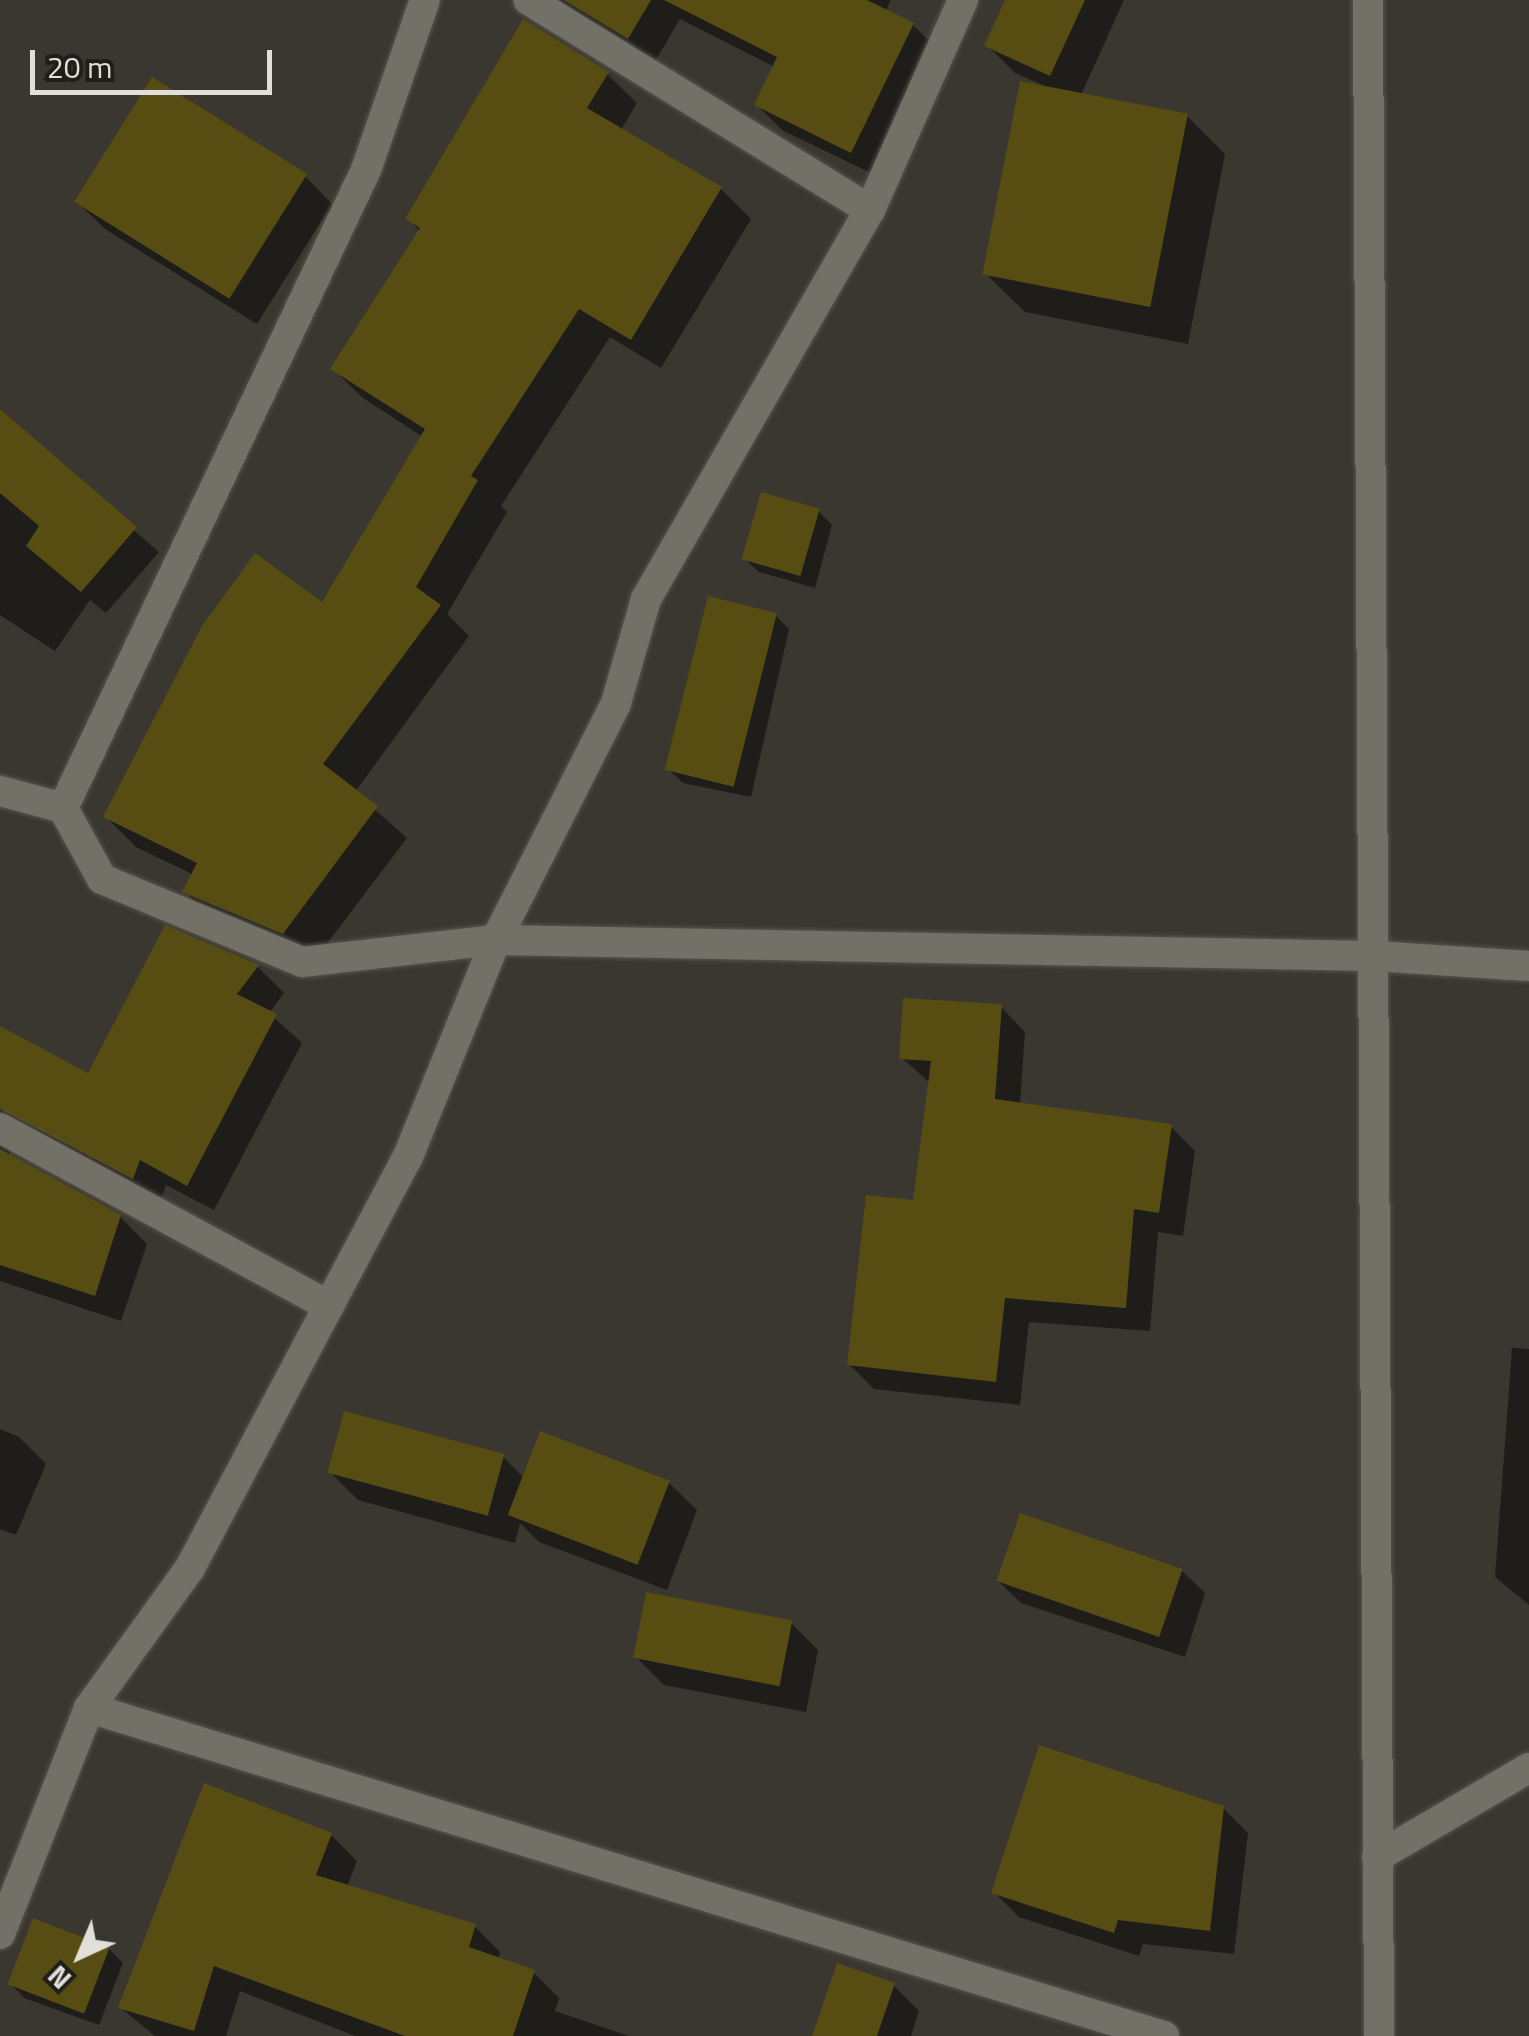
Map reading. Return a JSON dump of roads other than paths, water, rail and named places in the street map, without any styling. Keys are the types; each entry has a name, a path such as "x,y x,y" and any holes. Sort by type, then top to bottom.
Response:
{"street":[{"path":"62,808 366,170 425,0"},
{"path":"528,0 870,210"},
{"path":"0,1934 89,1708 190,1568 407,1159 496,940 616,703 646,600 870,210 963,0"},
{"path":"1368,0 1379,2036"},
{"path":"0,791 62,808 102,879 302,962 496,940 1374,956 1529,966"},
{"path":"0,1128 330,1306"},
{"path":"89,1708 1164,2036"},
{"path":"1377,1857 1529,1768"}]}
